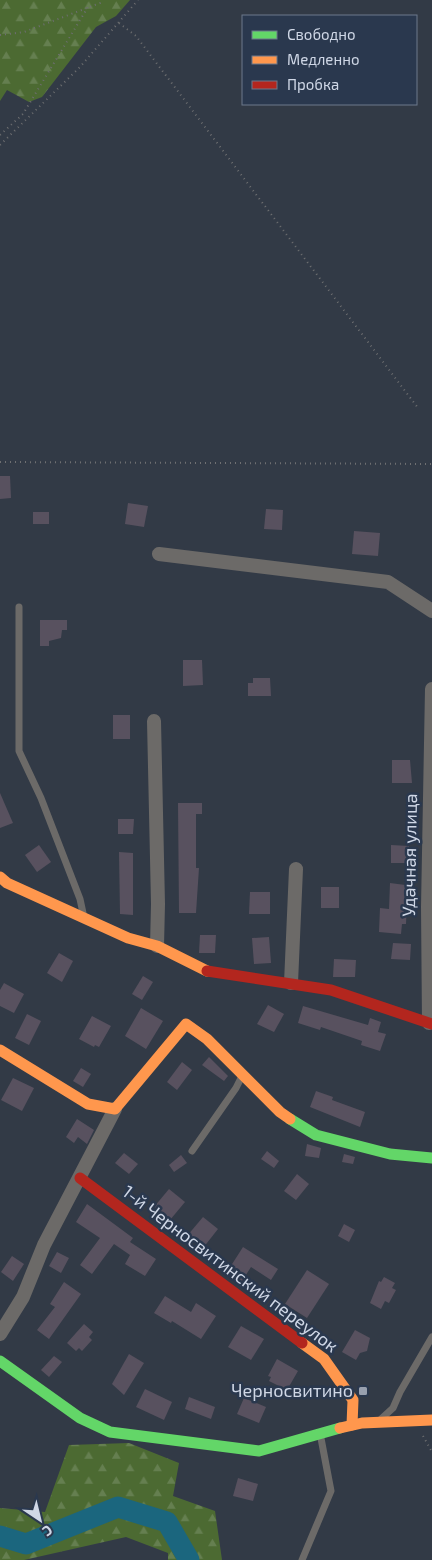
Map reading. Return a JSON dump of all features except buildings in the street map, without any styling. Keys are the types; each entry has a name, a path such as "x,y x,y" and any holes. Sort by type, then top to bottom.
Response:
{"street":[{"path":"158,554 388,582 432,611"},
{"name":"Удачная улица","path":"0,876 7,883 128,938 156,946 209,972 331,990 431,1023 428,907 432,689"},
{"path":"154,721 158,904 156,946"},
{"path":"291,983 296,869"},
{"path":"0,1334 23,1297 44,1245 115,1109 186,1024 207,1039 280,1112 316,1135 390,1154 432,1158"},
{"path":"0,1050 88,1104 115,1109"},
{"name":"1-й Черносвитинский переулок","path":"80,1178 324,1359 354,1400 352,1425"},
{"path":"0,1362 80,1418 110,1432 259,1451 320,1432 352,1425 432,1420"}],"lane":[{"path":"19,607 19,750 45,807 80,899 83,916"},
{"path":"192,1151 236,1088 242,1076"},
{"path":"377,1422 393,1408 400,1392 432,1337"},
{"path":"302,1560 331,1491 320,1432"}],"path":[{"path":"0,35 24,32 88,8 101,0"},
{"path":"0,145 80,67 138,0"},
{"path":"0,135 23,114 88,8"},
{"path":"119,23 136,36 418,408"},
{"path":"0,462 432,464"}],"green space":[{"path":"0,0 130,0 116,16 96,27 42,97 29,102 7,90 0,101"},
{"path":"129,1443 179,1463 173,1496 215,1511 222,1560 168,1560 168,1553 126,1537 24,1560 0,1560 0,1508 45,1512 69,1445"}],"waterway":[{"path":"0,1536 26,1544 118,1507 167,1522 189,1560"}],"traffic: fast":[{"path":"290,1119 316,1135 390,1154 432,1158"},
{"path":"0,1361 80,1418 110,1432 259,1451 340,1428"}],"traffic: slow":[{"path":"0,877 7,883 128,938 157,946 207,971"},
{"path":"0,1050 88,1104 115,1109 186,1024 207,1039 280,1112 290,1119"},
{"path":"302,1343 324,1359 353,1400 352,1425"},
{"path":"340,1428 362,1423 432,1420"}],"traffic: jam":[{"path":"207,971 331,990 432,1024"},
{"path":"80,1178 302,1343"}],"place":[{"name":"Черносвитино","path":"363,1391"}]}
